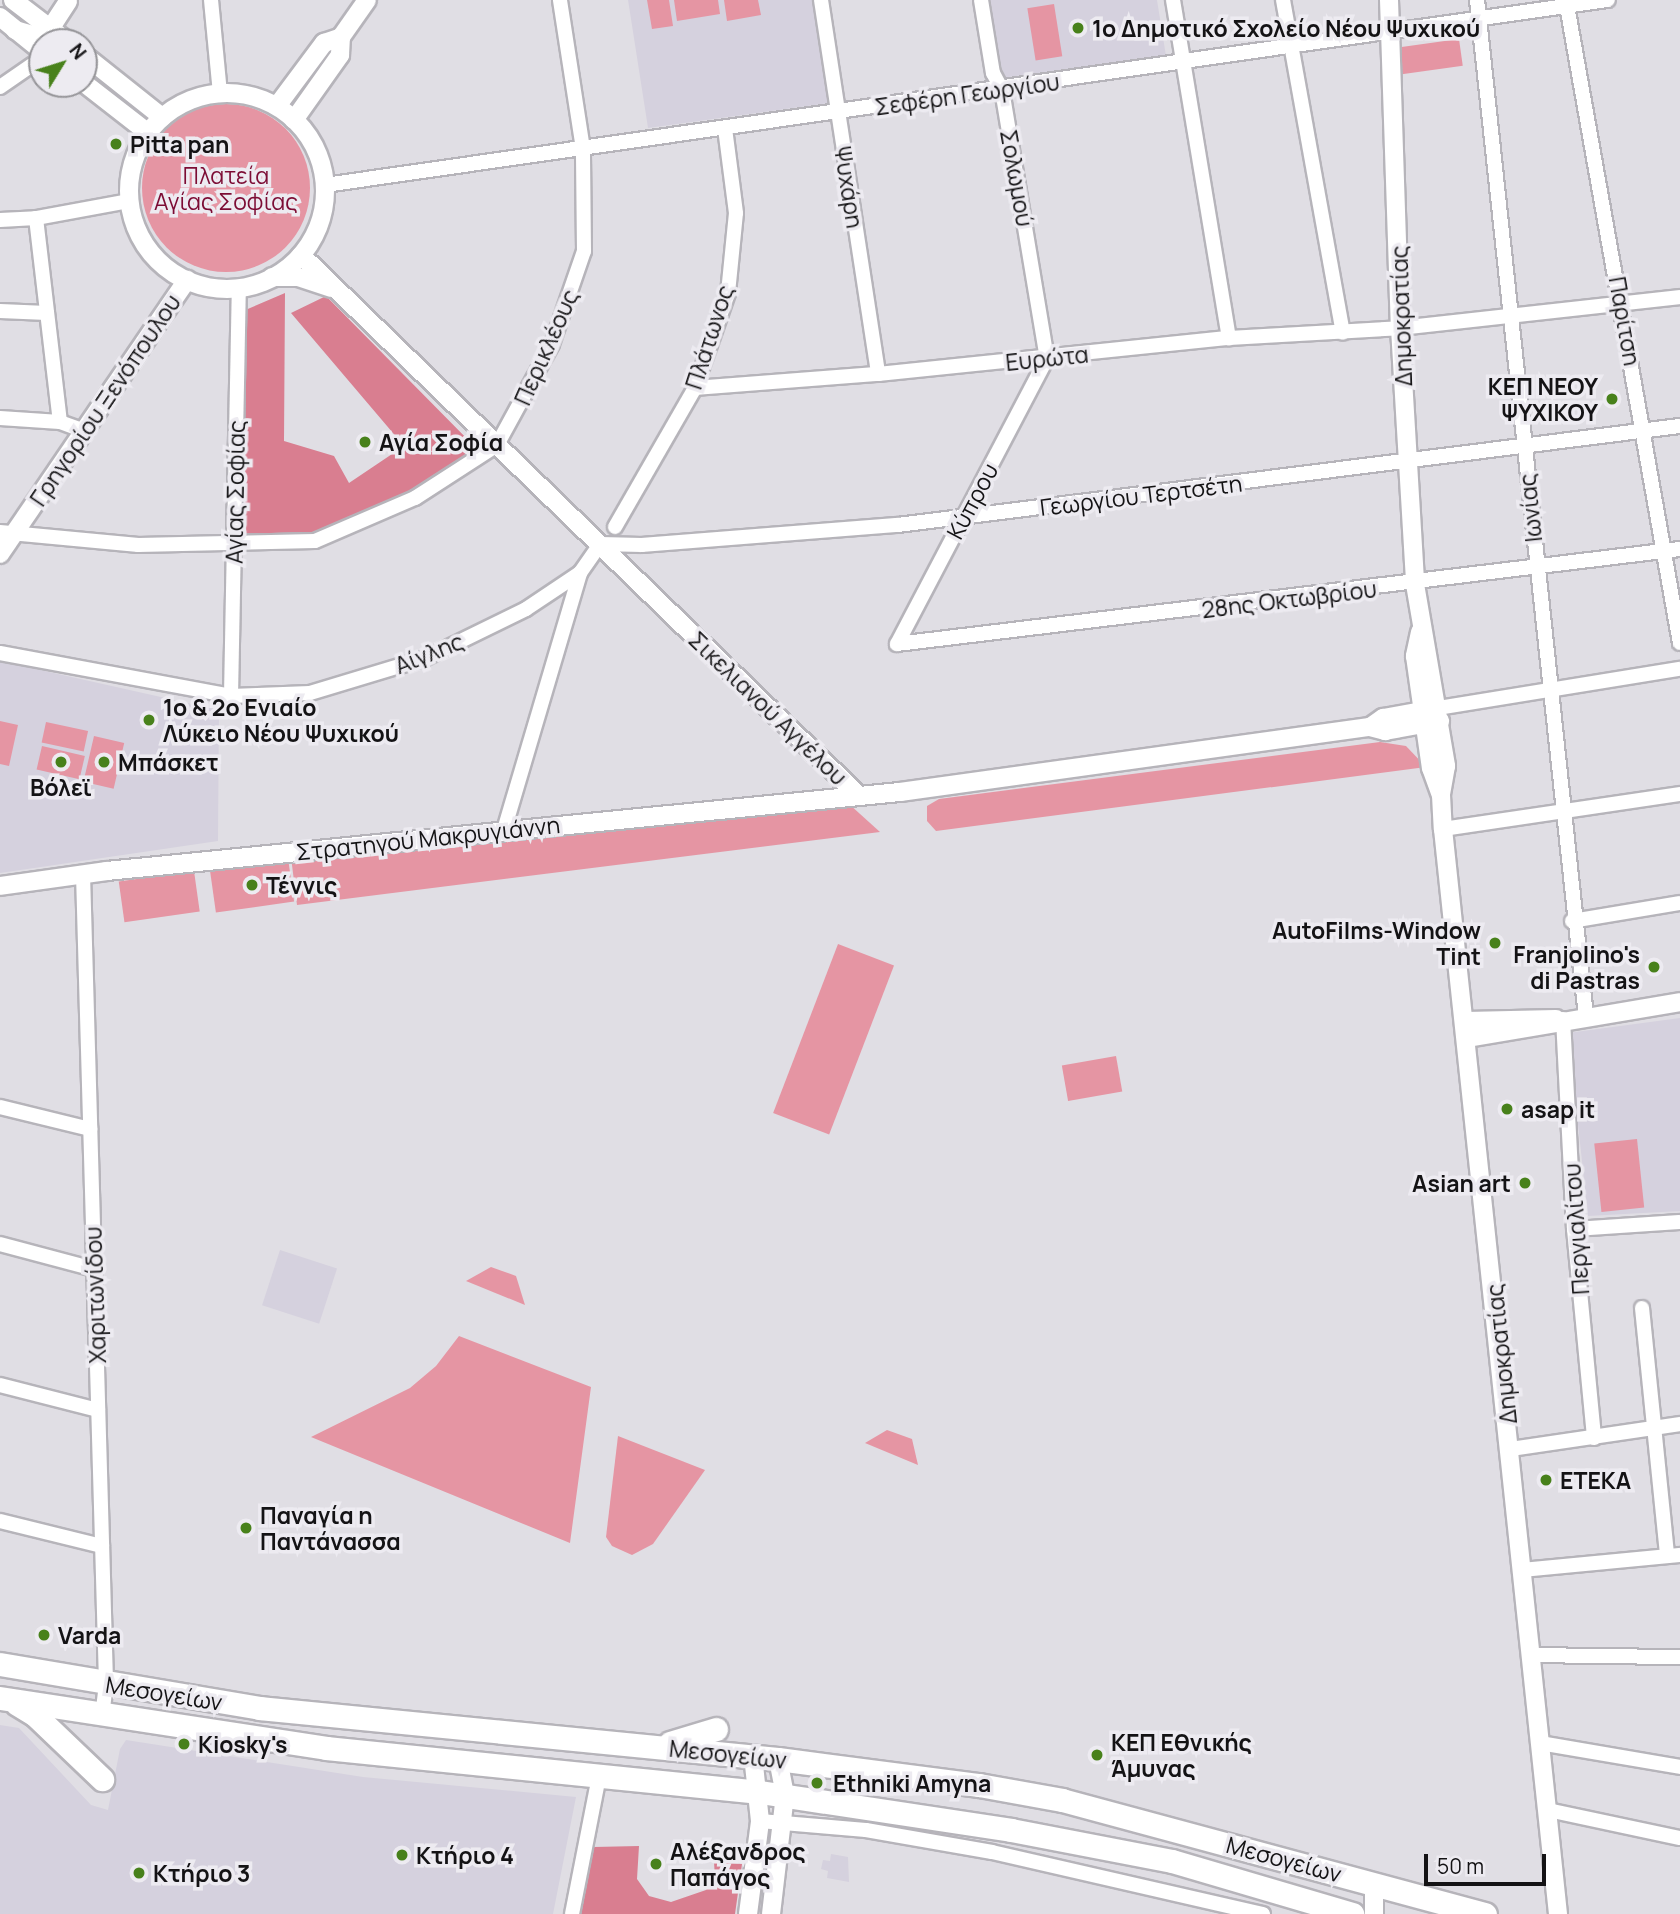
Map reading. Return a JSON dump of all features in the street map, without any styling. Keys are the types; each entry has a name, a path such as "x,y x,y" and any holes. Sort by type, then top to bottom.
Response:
{"main road":[{"name":"Μεσογείων","path":"0,1664 259,1708 753,1756 1062,1800 1485,1914"},
{"name":"Μεσογείων","path":"6,1699 102,1716 326,1748 760,1792 1011,1830 1172,1861 1352,1914"},
{"path":"6,1699 35,1715 102,1779"},
{"path":"643,1746 683,1741 716,1729"}],"street":[{"path":"13,0 49,28"},
{"path":"51,28 68,0"},
{"path":"68,0 72,28"},
{"path":"211,0 220,93"},
{"path":"294,120 340,55 341,37 367,0"},
{"name":"Περικλέους","path":"7,532 138,545 234,545 315,541 368,521 415,498 497,445 552,344 571,297 584,251 583,149 560,0"},
{"name":"Ψυχάρη","path":"821,0 878,374"},
{"name":"Σολωμού","path":"981,0 993,73 1002,90 1047,358"},
{"path":"1173,0 1229,338"},
{"path":"1283,0 1343,332"},
{"name":"Δημοκρατίας","path":"1389,0 1400,328 1420,632 1415,656 1431,716 1441,794 1558,1914"},
{"name":"Ιωνίας","path":"1477,0 1508,317 1551,691 1572,921 1586,1017"},
{"name":"Σεφέρη Γεωργίου","path":"325,185 1184,64 1480,20 1567,3 1608,0"},
{"name":"Παρίτση","path":"1567,3 1644,430 1673,550 1680,643"},
{"path":"0,17 28,40"},
{"path":"15,30 28,34"},
{"path":"277,106 324,43 341,37"},
{"path":"98,66 162,117"},
{"path":"0,87 28,68"},
{"path":"220,93 245,94 277,106 294,120 320,159 325,185 315,234 301,255 272,277 239,288 212,288 187,280 147,248 129,201 129,177 148,132 162,117 189,100 220,93"},
{"path":"98,94 148,132"},
{"name":"Πλάτωνος","path":"615,527 695,388 728,293 736,212 725,128"},
{"path":"0,220 36,218 129,201"},
{"path":"36,218 60,422"},
{"name":"Σικελιανού Αγγέλου","path":"301,255 856,793 900,792 1370,727 1385,731 1431,716"},
{"name":"Σικελιανού Αγγέλου","path":"272,277 298,277 337,290"},
{"name":"Γρηγορίου Ξενόπουλου","path":"1,551 7,532 187,280"},
{"name":"Αγίας Σοφίας","path":"230,696 239,288"},
{"name":"Ευρώτα","path":"695,388 878,374 1229,338 1400,328 1680,298"},
{"path":"0,311 47,313"},
{"name":"Κύπρου","path":"897,644 1047,358"},
{"path":"0,418 60,422 82,430"},
{"name":"Γεωργίου Τερτσέτη","path":"600,544 642,545 964,517 1524,448 1680,426"},
{"name":"Αίγλης","path":"0,653 230,696 310,693 426,658 526,609 580,573 600,544"},
{"name":"28ης Οκτωβρίου","path":"897,644 1415,584 1673,550"},
{"path":"504,830 580,573"},
{"path":"1431,716 1551,691 1680,669"},
{"name":"Στρατηγού Μακρυγιάννη","path":"0,886 83,874 856,793"},
{"path":"1443,829 1680,794"},
{"name":"Χαριτωνίδου","path":"83,874 106,1684 102,1716"},
{"path":"1572,921 1680,903"},
{"path":"1467,1030 1533,1030 1563,1019 1680,1002"},
{"name":"Περγιαλίτου","path":"1563,1019 1574,1229 1594,1438"},
{"path":"0,1107 90,1129"},
{"path":"1574,1229 1680,1222"},
{"path":"0,1244 94,1269"},
{"path":"1521,1570 1673,1556 1652,1429 1642,1308"},
{"path":"0,1385 98,1410"},
{"path":"1511,1449 1680,1424"},
{"path":"0,1521 102,1546"},
{"path":"1529,1655 1680,1657"},
{"path":"1540,1743 1680,1767"},
{"path":"748,1914 760,1821 760,1792 753,1756"},
{"path":"771,1914 785,1795 778,1759"},
{"path":"572,1914 599,1776"},
{"path":"1548,1810 1680,1838"},
{"path":"760,1821 866,1830 992,1852 1263,1914"},
{"path":"1374,1883 1374,1914"}],"shaded area":[{"path":"628,0 813,0 829,103 648,128"},
{"name":"1ο Δημοτικό Σχολείο Νέου Ψυχικού","path":"990,0 1157,0 1166,56 1002,78"},
{"path":"285,293 284,441 334,456 349,483 404,446 291,313 326,296 480,452 410,496 312,536 239,540 243,311"},
{"path":"0,661 219,710 218,841 0,873"},
{"path":"1680,1018 1680,1211 1588,1216 1568,1033"},
{"path":"280,1250 337,1269 319,1324 262,1305"},
{"path":"0,1725 19,1728 91,1805 108,1810 120,1749 126,1740 363,1777 576,1797 553,1914 0,1914"},
{"path":"639,1846 637,1879 649,1896 671,1902 706,1890 715,1878 714,1862 742,1864 735,1914 581,1914 594,1847"},
{"path":"831,1854 848,1857 849,1882 827,1878 828,1871 821,1869 823,1860 830,1861"}],"green space":[{"path":"647,0 669,0 673,26 652,29"},
{"path":"674,0 718,0 720,14 677,21"},
{"path":"724,0 758,0 761,15 727,21"},
{"path":"1054,4 1062,56 1036,61 1027,8"},
{"path":"1459,39 1463,66 1396,75 1393,48"},
{"name":"Πλατεία Αγίας Σοφίας","path":"226,104 258,111 273,118 285,129 296,141 303,156 310,188 303,220 296,235 285,247 273,258 258,265 226,272 194,265 179,258 167,247 156,235 149,220 142,188 149,156 156,141 167,129 179,118 194,111"},
{"path":"0,721 18,725 9,766 0,764"},
{"name":"Βόλεϊ","path":"46,722 88,731 84,751 42,743"},
{"name":"Μπάσκετ","path":"94,736 124,743 114,789 83,782"},
{"path":"1380,742 1406,746 1426,767 936,831 927,821 927,806 939,799"},
{"name":"Βόλεϊ","path":"42,746 85,756 79,779 37,769"},
{"path":"849,804 880,832 297,905 291,857"},
{"name":"Τέννις","path":"288,858 294,902 216,913 210,869"},
{"name":"Τέννις","path":"194,871 200,912 124,922 119,882"},
{"path":"838,944 894,966 829,1134 773,1113"},
{"path":"1116,1056 1122,1091 1068,1101 1062,1066"},
{"path":"1637,1139 1644,1208 1601,1212 1594,1143"},
{"path":"491,1267 516,1276 525,1305 466,1281"},
{"path":"459,1336 591,1387 570,1543 311,1437 410,1388 436,1366"},
{"path":"887,1430 912,1439 918,1465 865,1443"},
{"path":"618,1436 705,1470 653,1544 632,1555 612,1546 606,1537"}],"place":[{"name":"1ο Δημοτικό Σχολείο Νέου Ψυχικού","path":"1078,28"},
{"name":"Pitta pan","path":"116,144"},
{"name":"ΚΕΠ ΝΕΟΥ ΨΥΧΙΚΟΥ","path":"1612,399"},
{"name":"Αγία Σοφία","path":"365,442"},
{"name":"1ο & 2ο Ενιαίο Λύκειο Νέου Ψυχικού","path":"149,720"},
{"name":"Βόλεϊ","path":"61,762"},
{"name":"Μπάσκετ","path":"104,762"},
{"name":"Τέννις","path":"252,885"},
{"name":"AutoFilms-Window Tint","path":"1495,943"},
{"name":"Franjolino's di Pastras","path":"1654,967"},
{"name":"asap it","path":"1507,1109"},
{"name":"Asian art","path":"1525,1183"},
{"name":"ΕΤΕΚΑ","path":"1546,1480"},
{"name":"Παναγία η Παντάνασσα","path":"246,1528"},
{"name":"Varda","path":"44,1635"},
{"name":"Kiosky's","path":"184,1744"},
{"name":"ΚΕΠ Εθνικής Άμυνας","path":"1097,1755"},
{"name":"Ethniki Amyna","path":"817,1783"},
{"name":"Κτήριο 4","path":"402,1855"},
{"name":"Αλέξανδρος Παπάγος","path":"656,1864"},
{"name":"Κτήριο 3","path":"139,1873"}]}
